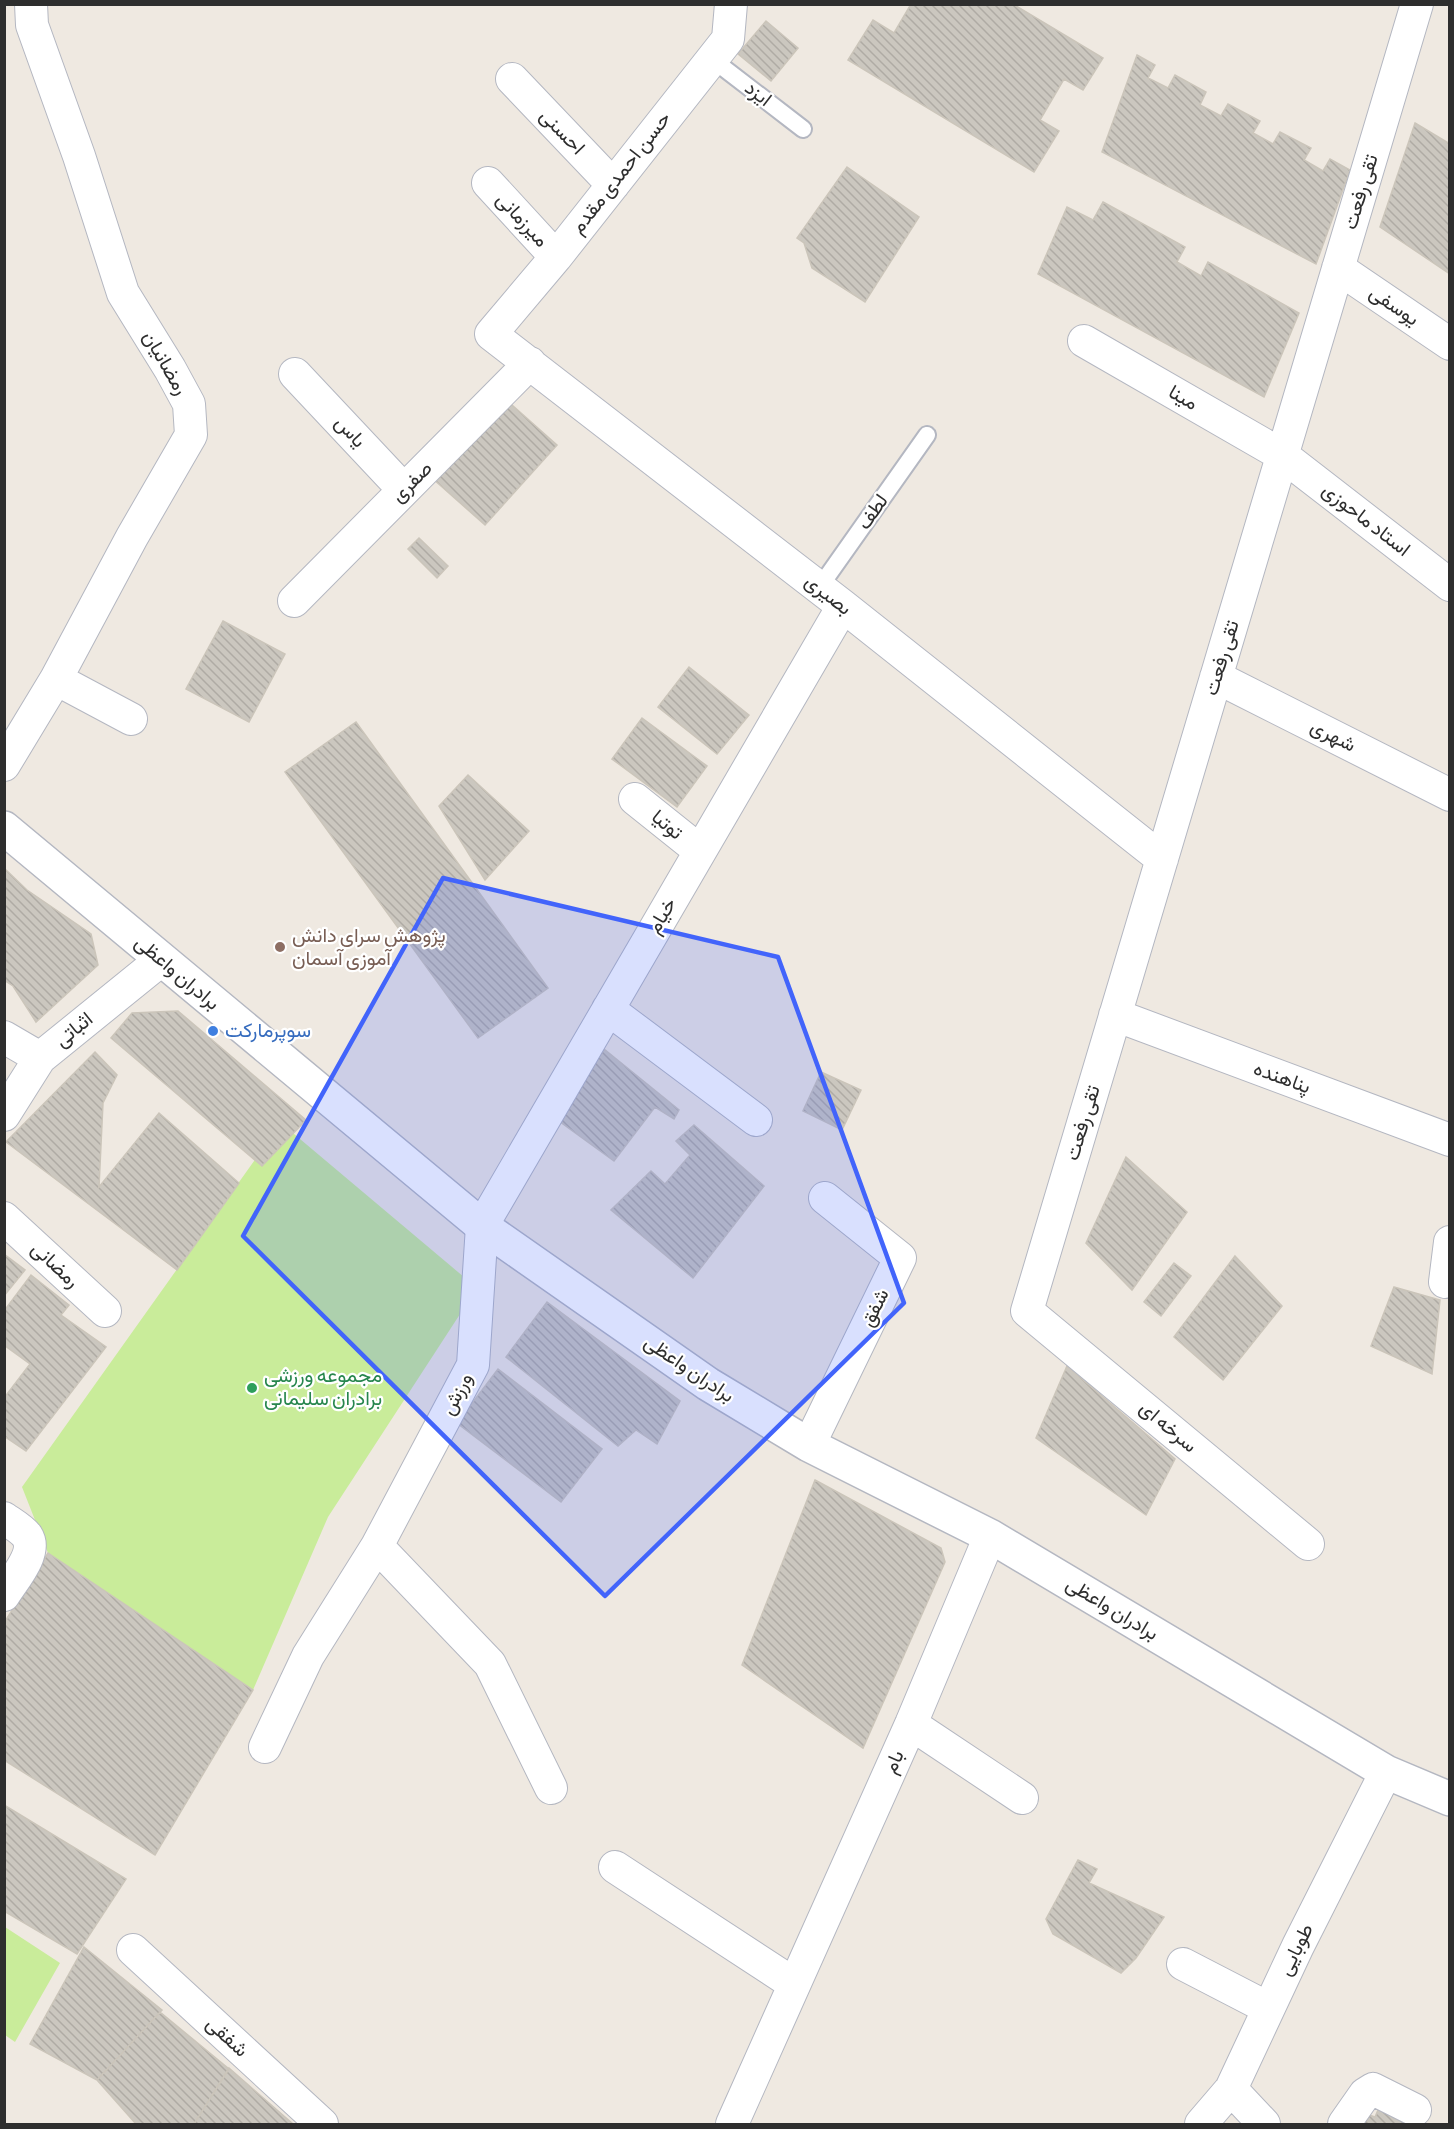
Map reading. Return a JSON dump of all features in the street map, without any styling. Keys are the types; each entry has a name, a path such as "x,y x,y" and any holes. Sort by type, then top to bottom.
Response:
{"main road":[{"name":"برادران واعظی","path":"4,828 482,1226 708,1384 809,1444 990,1536 1386,1772 1449,1798"}],"street":[{"name":"حسن احمدی مقدم","path":"491,334 556,256 728,39 731,4"},
{"name":"تقی رفعت","path":"1027,1311 1417,4"},
{"name":"رمضانیان","path":"4,765 56,679 132,537 191,435 189,404 123,293 79,156 23,16"},
{"name":"احسنی","path":"512,79 613,185"},
{"name":"میرزمانی","path":"488,183 556,256"},
{"name":"یوسفی","path":"1338,268 1449,344"},
{"name":"بصیری","path":"491,334 831,597 1162,859"},
{"name":"مینا","path":"1084,341 1282,455"},
{"name":"صفری","path":"294,602 530,363"},
{"name":"یاس","path":"295,375 404,490"},
{"name":"استاد ماحوزی","path":"1282,455 1449,585"},
{"name":"خیام","path":"482,1226 700,851 831,597"},
{"name":"شهری","path":"1216,677 1449,795"},
{"path":"56,679 131,718"},
{"name":"توتیا","path":"635,799 700,851"},
{"name":"اثباتی","path":"4,1115 40,1058 161,960"},
{"path":"608,1009 756,1120"},
{"name":"پناهنده","path":"1115,1015 1449,1140"},
{"path":"4,1037 40,1058"},
{"name":"شفق","path":"809,1444 900,1258 825,1198"},
{"name":"رمضانی","path":"4,1218 105,1311"},
{"name":"ورزش","path":"266,1747 308,1656 377,1546 473,1365 482,1226"},
{"path":"1445,1282 1449,1242"},
{"name":"سرخه ای","path":"1027,1311 1308,1544"},
{"path":"4,1518 26,1535 31,1546 28,1556 4,1595"},
{"name":"بام","path":"732,2124 911,1724 990,1536"},
{"path":"377,1546 490,1664 551,1788"},
{"path":"911,1724 1022,1798"},
{"name":"طوبایی","path":"1201,2124 1231,2089 1268,2008 1386,1772"},
{"path":"615,1867 794,1984"},
{"name":"شفقی","path":"133,1950 322,2124"},
{"path":"1183,1964 1268,2008"},
{"path":"1231,2089 1264,2124"},
{"path":"1344,2124 1365,2094 1373,2089 1415,2110"}],"lane":[{"name":"ایزد","path":"712,59 803,129"},
{"name":"لطف","path":"831,597 927,435"}],"highlighted area":[{"path":"443,878 778,957 904,1303 605,1596 243,1236"}],"green space":[{"name":"مجموعه ورزشی برادران سلیمانی","path":"281,1123 477,1288 328,1517 253,1690 48,1553 22,1487"},
{"path":"5,1927 60,1963 15,2042 5,2035"}],"building":[{"path":"911,4 1013,4 1103,58 1083,90 1064,79 1040,120 1059,131 1034,172 848,60 873,20 894,33"},
{"path":"766,21 798,48 771,81 738,54"},
{"path":"1137,55 1155,65 1148,78 1168,88 1175,75 1206,92 1200,105 1221,116 1228,104 1260,121 1253,133 1273,144 1280,132 1311,148 1304,160 1323,171 1330,159 1350,170 1316,264 1102,152"},
{"path":"1415,123 1450,144 1450,274 1380,227"},
{"path":"847,167 919,217 865,302 812,268 804,243 797,238"},
{"path":"1103,202 1185,247 1177,262 1201,276 1208,262 1299,313 1264,397 1038,274 1067,207 1093,220"},
{"path":"504,398 557,445 485,525 432,478"},
{"path":"419,538 448,566 437,578 408,549"},
{"path":"223,621 285,654 249,722 186,689"},
{"path":"689,667 749,715 717,754 658,707"},
{"path":"642,718 707,766 677,807 612,759"},
{"path":"356,722 548,988 478,1038 285,772"},
{"path":"468,775 529,831 485,880 439,806"},
{"path":"4,868 27,890 91,934 98,965 36,1022 13,986 4,980"},
{"path":"178,1011 306,1120 262,1166 111,1038 132,1013"},
{"path":"604,1049 679,1110 674,1119 655,1107 614,1161 559,1121"},
{"path":"95,1052 117,1075 103,1103 99,1187 159,1113 239,1183 177,1270 6,1142"},
{"path":"821,1072 861,1090 842,1130 803,1111"},
{"path":"694,1125 764,1186 693,1278 611,1210 651,1171 665,1184 690,1155 676,1141"},
{"path":"1126,1157 1187,1212 1132,1290 1086,1243"},
{"path":"4,1254 25,1270 4,1296"},
{"path":"1235,1256 1282,1306 1223,1380 1174,1337"},
{"path":"1174,1263 1191,1276 1161,1316 1144,1302"},
{"path":"31,1275 69,1305 61,1315 106,1347 26,1451 4,1436 4,1398 30,1364 4,1345 4,1311"},
{"path":"1394,1287 1440,1300 1432,1374 1371,1346"},
{"path":"547,1302 680,1401 657,1444 636,1430 618,1446 506,1357"},
{"path":"1067,1366 1175,1459 1146,1515 1036,1438"},
{"path":"498,1369 602,1449 561,1502 457,1423"},
{"path":"815,1480 941,1548 945,1562 863,1748 742,1665"},
{"path":"48,1553 253,1690 155,1855 4,1760 4,1623"},
{"path":"4,1805 126,1879 77,1954 4,1911"},
{"path":"1078,1860 1097,1869 1089,1883 1164,1917 1136,1958 1121,1973 1053,1934 1046,1919"},
{"path":"84,1947 162,2010 97,2080 30,2044"},
{"path":"160,2012 229,2069 194,2124 136,2124 97,2080"},
{"path":"229,2068 293,2124 194,2124"},
{"path":"1381,2103 1419,2124 1353,2124 1360,2112 1375,2117"}],"place":[{"name":"پژوهش سرای دانش آموزی آسمان","path":"280,947"},
{"name":"سوپرمارکت","path":"213,1031"},
{"name":"مجموعه ورزشی برادران سلیمانی","path":"252,1388"}]}
